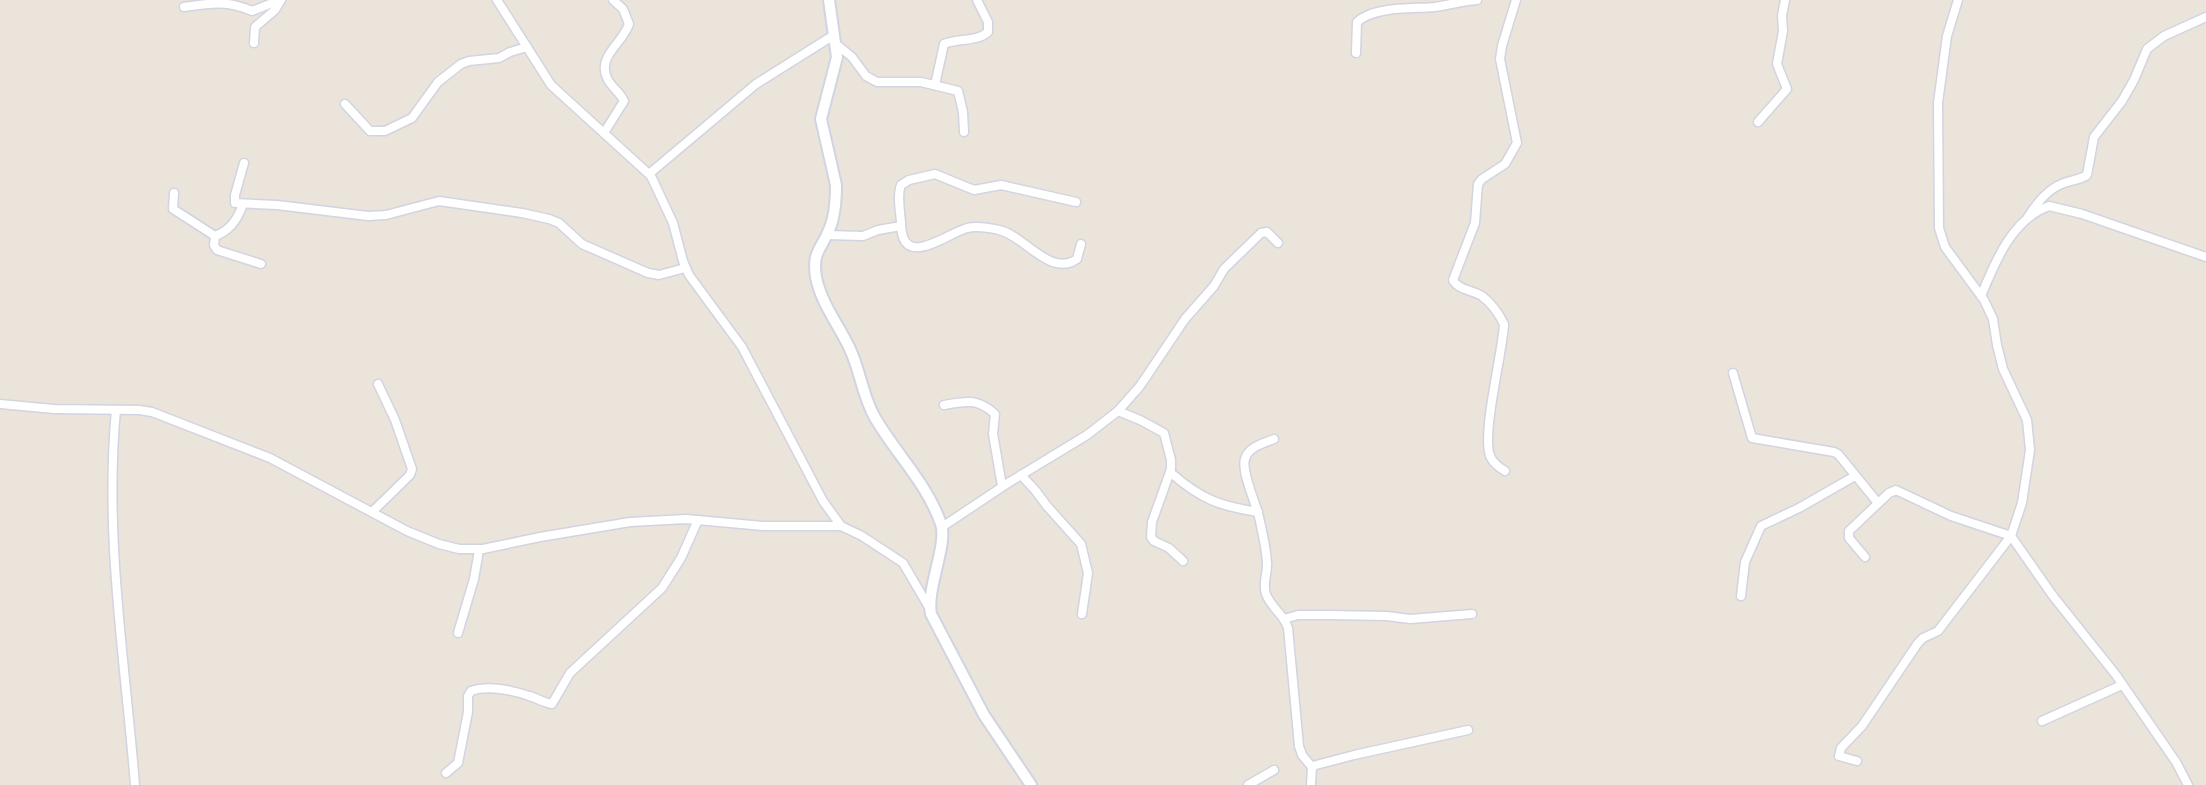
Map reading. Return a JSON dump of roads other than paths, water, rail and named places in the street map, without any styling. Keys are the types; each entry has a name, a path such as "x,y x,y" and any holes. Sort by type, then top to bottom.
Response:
{"street":[{"path":"184,7 231,1 252,11 281,0"},
{"path":"254,43 255,27 275,10 281,0"},
{"path":"497,0 551,85 649,174 673,223 685,268 742,347 823,501 841,526"},
{"path":"604,133 624,101 608,80 605,60 629,24 623,9 613,0"},
{"path":"829,0 837,57 821,119 836,185 834,213 827,235 819,247 815,266 824,301 852,353 874,416 910,468 942,527 930,609"},
{"path":"935,85 944,44 982,37 988,32 988,22 977,0"},
{"path":"1356,52 1357,22 1363,17 1402,8 1432,7 1477,0"},
{"path":"1504,471 1491,460 1489,447 1493,394 1504,324 1483,297 1456,285 1453,280 1474,223 1478,184 1505,164 1517,143 1500,59 1516,0"},
{"path":"1758,122 1787,89 1777,64 1783,31 1782,16 1785,0"},
{"path":"1857,761 1839,756 1841,748 1862,726 1918,643 1938,631 2011,536 2022,503 2026,481 2030,434 2023,407 2001,362 1993,319 1981,296 1944,247 1939,228 1938,103 1947,36 1958,0"},
{"path":"2028,217 2053,188 2087,175 2094,137 2128,91 2147,49 2164,36 2206,17"},
{"path":"649,174 756,84 835,40"},
{"path":"835,40 871,80 882,83 921,82 958,91 963,112 964,132"},
{"path":"345,104 370,131 385,131 414,117 438,82 461,63 499,58 526,47"},
{"path":"244,163 234,201 243,204 277,205 368,216 394,213 439,201 522,213 559,223 582,244 648,273 659,275 685,268"},
{"path":"1076,202 1001,184 974,190 932,174 909,180 902,185 899,194 902,238 908,244 918,248 939,242 970,228 999,230 1020,240 1038,256 1064,264 1077,259 1082,244"},
{"path":"174,193 173,209 215,236"},
{"path":"215,236 232,225 240,215 243,204"},
{"path":"1981,296 2002,251 2019,225 2045,207 2054,207 2206,257"},
{"path":"827,235 863,236 878,230 901,226"},
{"path":"942,527 1002,486 1087,435 1118,411 1140,387 1185,318 1214,286 1224,269 1261,233 1267,232 1278,243"},
{"path":"215,236 214,245 217,250 261,264"},
{"path":"1733,373 1752,438 1834,452 1878,502"},
{"path":"372,512 410,475 412,469 395,420 378,384"},
{"path":"944,405 974,401 995,414 993,434 1002,486"},
{"path":"0,404 54,409 153,412 270,458 407,531 439,544 459,549 479,550 630,522 698,520 763,526 841,526 862,536 903,563 930,609 941,635 984,715 1031,785"},
{"path":"116,410 113,492 114,563 117,620 135,785"},
{"path":"1118,411 1164,433 1171,460 1171,473 1159,497 1152,522 1152,537 1154,541 1169,548 1183,561"},
{"path":"1274,439 1253,448 1245,457 1245,467 1258,512 1268,566 1265,590 1274,609 1284,619 1288,628 1299,746 1302,755 1312,767 1311,785"},
{"path":"1171,473 1204,499 1230,508 1258,512"},
{"path":"1021,476 1081,544 1088,573 1082,614"},
{"path":"1741,596 1745,562 1761,526 1799,508 1855,476"},
{"path":"1865,557 1849,531 1889,493 1900,491 1951,516 2011,536 2053,596 2122,685 2176,762 2188,785"},
{"path":"446,773 458,763 468,712 469,693 477,689 517,692 552,704 570,672 662,588 681,558 698,520"},
{"path":"458,633 474,579 479,550"},
{"path":"1284,619 1298,615 1387,616 1410,619 1472,614"},
{"path":"2042,721 2122,685"},
{"path":"1312,767 1354,755 1468,730"},
{"path":"1248,785 1274,770"}]}
